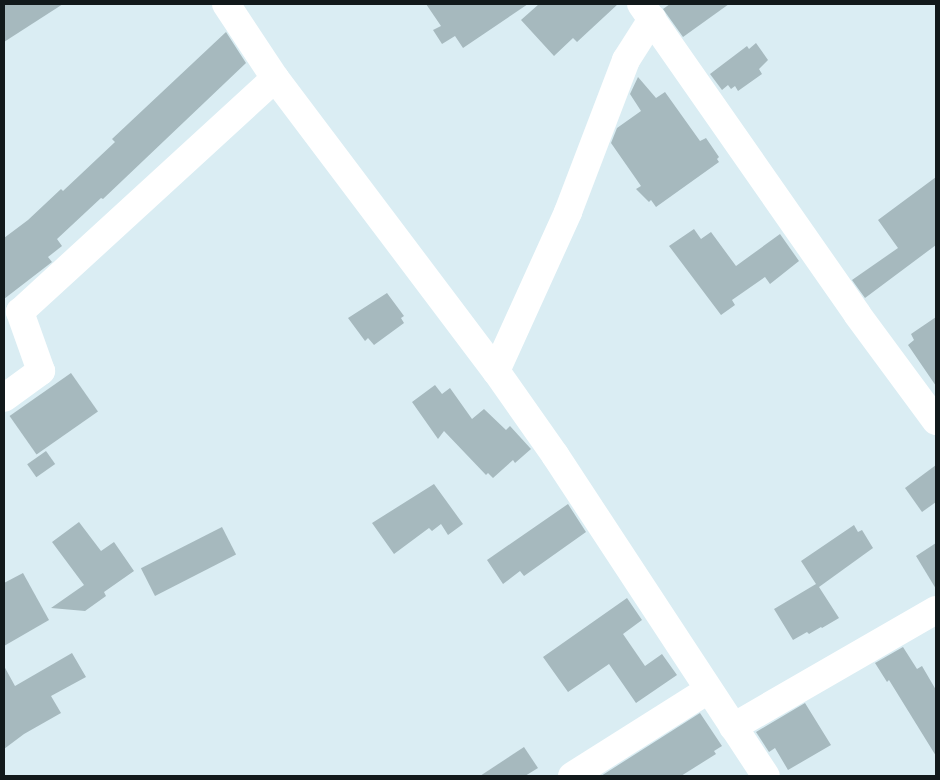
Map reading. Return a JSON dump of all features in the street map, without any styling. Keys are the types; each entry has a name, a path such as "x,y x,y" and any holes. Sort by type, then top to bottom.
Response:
{"street":[{"path":"226,4 275,78 496,371 555,455 766,776"},
{"path":"496,371 568,212 646,11"},
{"path":"646,11 857,314 936,421"},
{"path":"4,398 42,371 20,312 275,78"},
{"path":"733,727 936,610"},
{"path":"572,776 708,690"}],"building":[{"path":"4,4 63,4 4,42"},
{"path":"426,4 528,4 463,48 455,36 442,44 433,30 441,26"},
{"path":"539,4 618,4 577,42 573,38 554,56 521,20"},
{"path":"670,4 729,4 683,37 663,9"},
{"path":"226,32 246,63 103,199 101,198 57,239 62,246 48,257 52,262 4,299 4,238 28,220 61,189 63,191 115,142 112,139"},
{"path":"756,43 768,60 759,69 762,74 738,91 735,86 731,89 728,85 722,90 710,74 747,46 749,49"},
{"path":"638,77 656,98 665,92 700,141 706,138 719,157 717,159 719,162 656,207 651,200 649,202 636,189 641,186 611,143 617,128 641,111 630,94"},
{"path":"936,177 936,245 865,298 852,280 898,248 878,220"},
{"path":"694,229 701,239 711,232 736,266 780,234 799,261 770,284 765,277 732,300 735,305 721,315 669,246"},
{"path":"387,293 404,316 401,318 404,323 374,345 368,338 365,341 348,318"},
{"path":"936,317 936,386 908,345 914,340 911,334"},
{"path":"71,373 98,412 37,455 10,416"},
{"path":"435,385 442,394 450,388 472,419 484,409 506,430 510,426 531,449 515,463 513,460 493,478 488,473 486,475 444,431 438,439 412,402"},
{"path":"46,451 55,464 36,477 27,464"},
{"path":"936,465 936,502 922,512 905,488"},
{"path":"434,484 463,524 448,535 441,524 432,531 429,528 394,554 372,523"},
{"path":"568,504 586,532 524,576 520,571 503,584 487,560"},
{"path":"79,522 101,551 114,542 134,571 104,592 106,596 85,611 51,608 84,585 52,542"},
{"path":"854,525 858,532 862,530 873,548 819,587 839,618 822,628 809,634 807,632 793,640 774,609 816,584 801,561"},
{"path":"222,527 236,555 155,596 141,568"},
{"path":"936,543 936,589 916,556"},
{"path":"23,573 49,620 4,646 4,583"},
{"path":"627,598 642,620 623,634 645,666 662,654 677,675 636,703 609,664 568,692 543,657"},
{"path":"903,647 917,669 922,666 936,690 936,756 889,680 887,682 875,663"},
{"path":"72,653 86,677 51,696 61,713 24,734 4,749 4,666 15,686"},
{"path":"805,703 831,745 788,770 775,748 769,752 756,732"},
{"path":"700,713 722,746 714,751 716,754 681,776 601,776"},
{"path":"524,747 538,768 525,776 480,776"}]}
